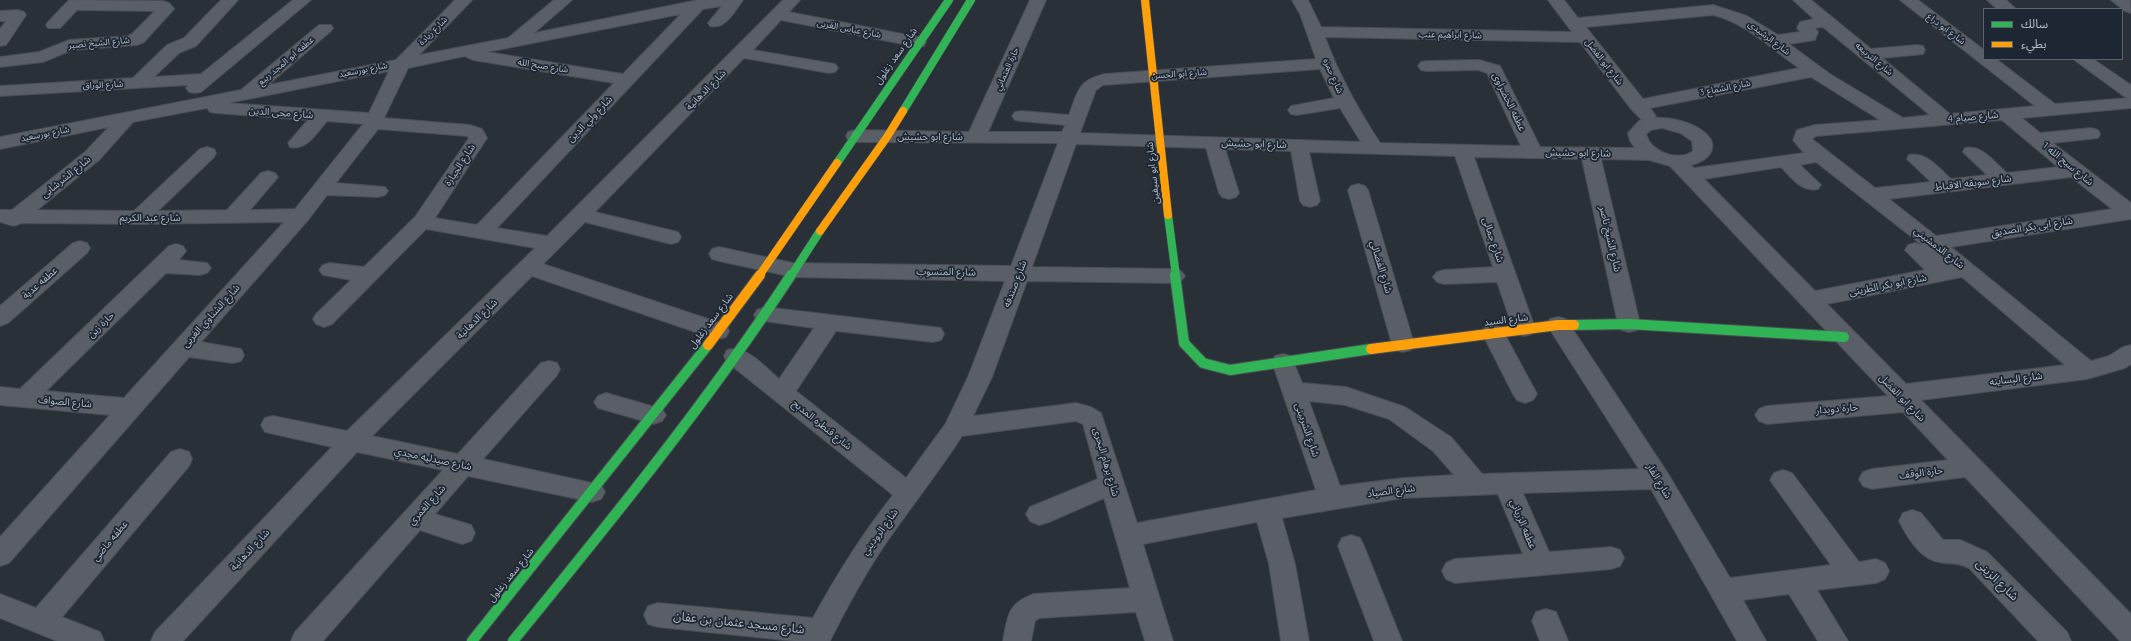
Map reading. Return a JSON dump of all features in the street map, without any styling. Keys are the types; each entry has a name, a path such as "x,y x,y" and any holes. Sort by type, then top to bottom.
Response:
{"street":[{"path":"138,83 173,49 190,42 230,0"},
{"path":"178,108 206,79 303,0"},
{"name":"شارع زيادة","path":"402,62 464,0"},
{"path":"513,42 564,0"},
{"name":"شارع بورسعيد","path":"0,143 402,62 513,42 726,0"},
{"path":"716,23 735,0"},
{"name":"شارع سعد زغلول","path":"472,641 654,415 718,331 767,264 918,42 949,0"},
{"path":"513,641 631,496 765,315 793,270 887,137 971,0"},
{"name":"حارة العتماني","path":"976,137 1038,0"},
{"name":"شارع ابو سيفين","path":"1145,0 1174,276 1184,343"},
{"name":"شارع حمزه","path":"1300,0 1316,32 1326,63 1345,102 1374,148"},
{"name":"شارع ابو الفضل","path":"1556,0 1652,124 1645,126 1637,133 1640,144 1672,163 1809,300 1902,398 2131,633"},
{"name":"شارع التربيعه","path":"1801,0 1946,119"},
{"name":"شارع ابو دراع","path":"1908,0 1983,58"},
{"path":"1995,0 2007,8"},
{"path":"2119,0 2131,8"},
{"path":"54,25 76,2 118,2"},
{"name":"شارع الشيخ نصير","path":"0,62 44,57 69,45 131,41 138,38 166,10 163,6 118,2"},
{"name":"شارع ولي الدين","path":"482,232 698,6"},
{"name":"شارع عباس الغربى","path":"786,8 918,42"},
{"name":"شارع الدهانية","path":"165,641 351,442 581,216 786,8"},
{"name":"شارع الرشيدى","path":"1574,23 1713,10 1739,17 1813,71 1900,124"},
{"path":"0,16 18,15 0,41"},
{"path":"1773,41 1809,36 1810,34 1805,28 1806,25 1827,20"},
{"name":"عطفه ابو المجد ربيع","path":"247,94 325,28"},
{"name":"شارع ابراهيم عنب","path":"1316,32 1584,37"},
{"path":"1868,54 1917,50"},
{"name":"شارع صبح الله","path":"458,52 627,80"},
{"path":"742,53 829,68"},
{"name":"شارع ابو دراع","path":"1985,60 2051,110"},
{"path":"2083,60 2131,93"},
{"name":"شارع الشناوي الغربى","path":"0,555 301,215 374,121 402,62"},
{"name":"شارع ابو الحسن","path":"1074,129 1088,88 1092,84 1104,79 1326,63"},
{"name":"عطفه الخضراوى","path":"1427,66 1479,65 1494,70 1533,152"},
{"name":"شارع الشماع 3","path":"1637,105 1813,71"},
{"name":"شارع الوراق","path":"0,91 206,79"},
{"path":"1297,110 1345,102"},
{"name":"شارع صيام 4","path":"1815,131 2131,103"},
{"name":"شارع محى الدين","path":"178,108 322,116 374,121"},
{"name":"شارع سبح الله 1","path":"2006,114 2075,171 2131,213"},
{"path":"297,143 322,116"},
{"path":"1021,116 1074,129"},
{"name":"شارع الشرشابى","path":"0,230 8,217 92,156 127,118"},
{"name":"شارع الجيارة","path":"324,319 422,222 478,138 477,135 470,131 374,121"},
{"path":"1652,124 1673,125 1684,128 1692,133 1703,145 1703,151 1700,156 1694,159 1672,163"},
{"name":"شارع ابو حشيش","path":"855,136 976,137 1074,129 1161,141 1463,151 1590,153 1672,163"},
{"name":"شارع صندفه","path":"955,428 980,377 1074,129"},
{"name":"شارع الدمشيني","path":"1815,131 1804,134 1802,140 1820,156 1871,195 1923,246 1966,270 2087,371"},
{"path":"2036,139 2091,134"},
{"path":"0,158 28,137"},
{"path":"1214,143 1229,193"},
{"path":"1299,146 1310,202"},
{"name":"شارع جمالى","path":"1463,151 1524,328"},
{"path":"1972,152 2003,180"},
{"path":"139,218 206,153"},
{"name":"شارع الشيخ ناصر","path":"1590,153 1629,324"},
{"path":"1672,163 1785,161 1820,156"},
{"path":"1916,159 1947,186"},
{"path":"1785,161 1811,185"},
{"name":"شارع سويقه الاقباط","path":"1871,195 2075,171"},
{"path":"233,216 268,177"},
{"path":"321,189 378,191"},
{"name":"شارع الفضالي","path":"1358,190 1404,344"},
{"name":"شارع ابى بكر الصديق","path":"1923,246 2131,213"},
{"name":"شارع عبد الكريم","path":"8,217 139,218 301,215"},
{"path":"581,216 671,237"},
{"path":"422,222 552,244"},
{"path":"1923,246 1944,274"},
{"name":"عطفه عدية","path":"0,318 80,248"},
{"name":"حارة زين","path":"25,398 176,251"},
{"name":"شارع المنسوب","path":"719,254 793,270 1174,276"},
{"path":"160,266 200,268"},
{"path":"529,267 718,331"},
{"path":"330,270 369,275"},
{"name":"شارع ابو بكر الطرينى","path":"1809,300 1966,270"},
{"path":"1444,277 1505,274"},
{"path":"765,315 933,334"},
{"path":"782,393 830,322"},
{"name":"شارع السيد","path":"1184,343 1195,357 1210,368 1230,370 1404,344 1558,325 1629,324 1844,337"},
{"name":"شارع الفار","path":"1558,325 1658,479 1752,641"},
{"path":"1493,333 1526,394"},
{"path":"183,348 233,356"},
{"name":"شارع البساينه","path":"1902,398 2087,371 2117,362 2131,353"},
{"name":"شارع قنطره المدبح","path":"735,356 908,493"},
{"name":"شارع الشربينى","path":"1283,362 1331,498"},
{"name":"شارع الغمري","path":"305,641 549,369"},
{"path":"1293,391 1346,396 1397,414 1442,444 1476,484"},
{"name":"شارع الصواف","path":"0,396 130,408"},
{"name":"حارة دويدار","path":"1767,415 1902,398"},
{"path":"606,402 654,415"},
{"name":"شارع برهام البحرى","path":"955,428 1076,412 1083,413 1093,419 1159,641"},
{"name":"شارع صيدليه مجدي","path":"273,425 592,492"},
{"name":"شارع الروديني","path":"817,636 846,580 877,535 931,464 955,428"},
{"name":"عطفه ماضي","path":"41,622 180,459"},
{"name":"حارة الوقف","path":"1872,480 1970,467"},
{"name":"شارع الصياد","path":"1128,536 1267,512 1331,498 1403,488 1476,484 1658,479"},
{"path":"1722,591 1864,572 1784,480"},
{"name":"عطفه الزرباني","path":"1506,484 1541,564"},
{"path":"1039,514 1050,511 1099,488 1113,486"},
{"path":"1267,512 1282,564 1295,641"},
{"path":"415,518 462,533"},
{"name":"شارع الزينى","path":"1912,521 1931,546 1939,551 1960,551 1978,560 2057,641"},
{"path":"1351,546 1388,641"},
{"path":"1455,571 1611,558"},
{"path":"1796,582 1834,641"},
{"path":"1017,641 1022,614 1034,606 1147,599"},
{"path":"0,606 90,641"},
{"name":"شارع مسجد عثمان بن عفان","path":"658,615 817,636"}],"traffic: fast":[{"path":"837,163 949,0"},
{"path":"903,111 971,0"},
{"path":"1168,215 1184,343 1194,356 1203,363 1208,366 1230,370 1371,349"},
{"path":"513,641 631,496 765,315 820,231"},
{"path":"1574,325 1629,324 1844,337"},
{"path":"472,641 622,455 708,345"}],"traffic: slow":[{"path":"1145,0 1168,215"},
{"path":"820,231 887,137 903,111"},
{"path":"708,345 767,265 837,163"},
{"path":"1371,349 1558,325 1574,325"}]}
